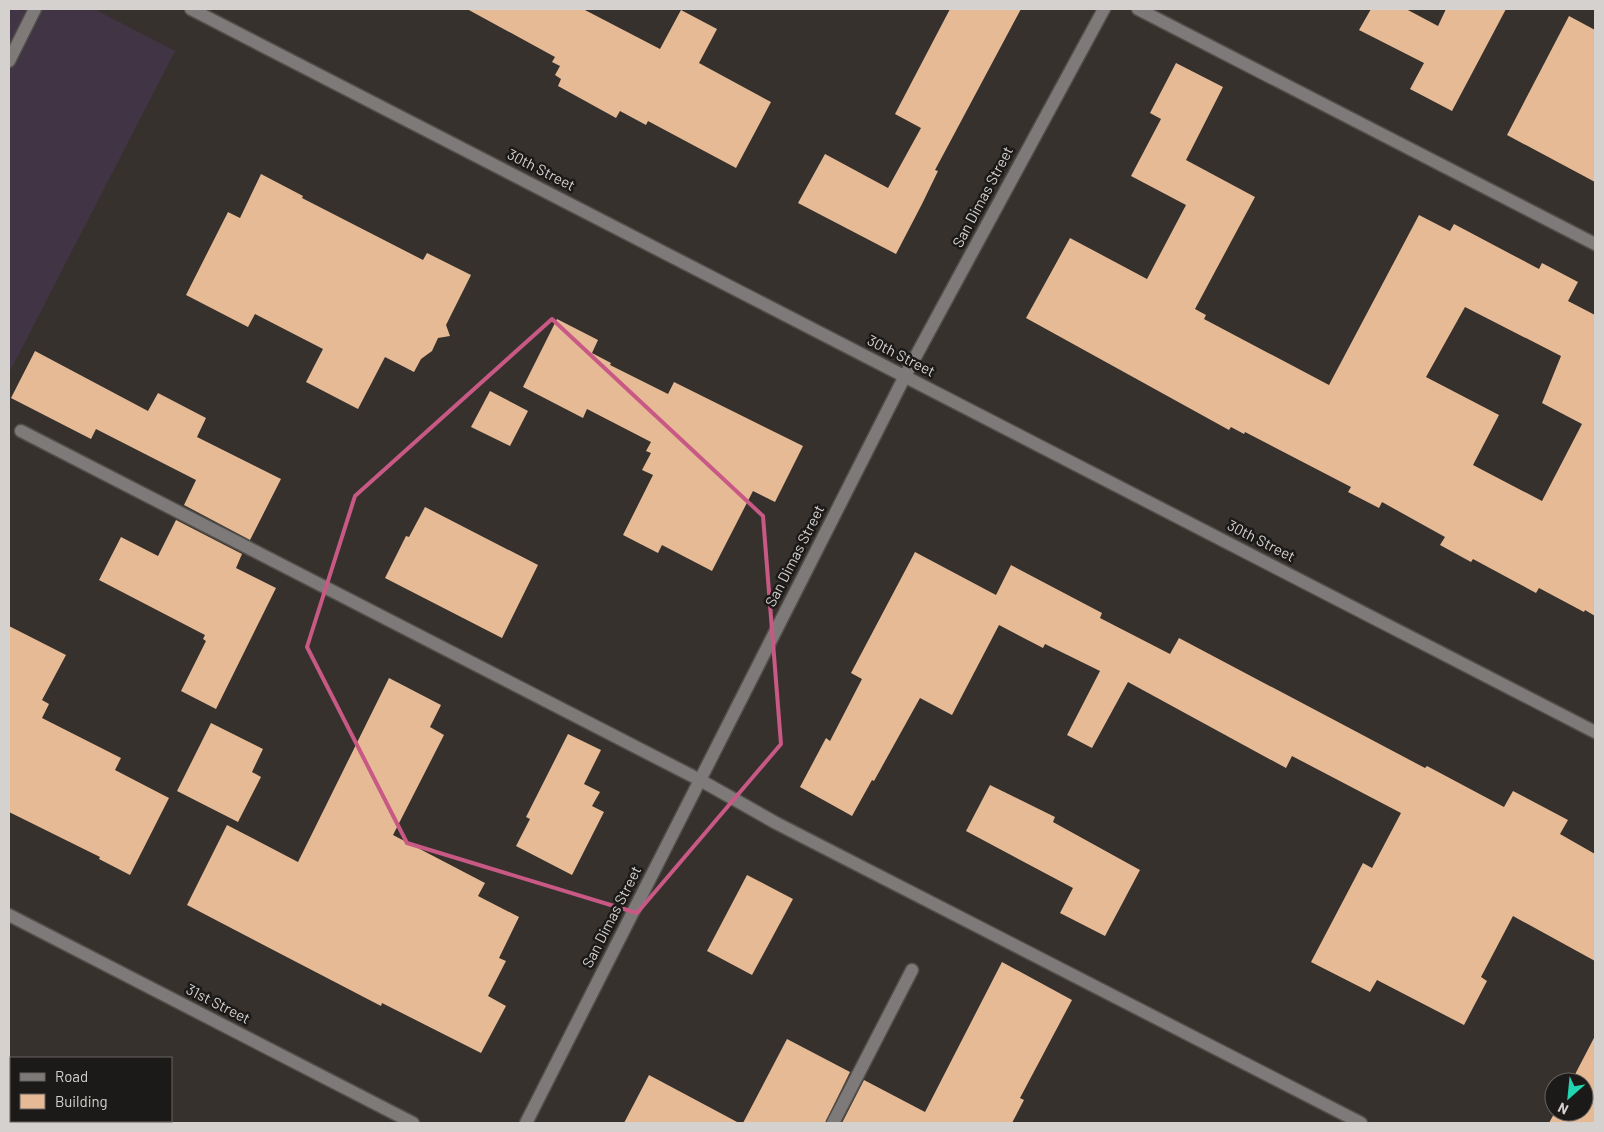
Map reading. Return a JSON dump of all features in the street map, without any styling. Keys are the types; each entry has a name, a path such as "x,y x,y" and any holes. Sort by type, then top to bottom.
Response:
{"street":[{"path":"9,61 35,9"},
{"name":"30th Street","path":"191,9 1595,732"},
{"name":"San Dimas Street","path":"526,1123 905,376 1104,9"},
{"path":"1138,9 1595,244"},
{"path":"21,430 700,780 785,828 1362,1123"},
{"name":"31st Street","path":"9,915 413,1123"},
{"path":"833,1123 912,970"}],"highlighted area":[{"path":"552,319 763,516 781,744 637,913 407,843 307,647 355,496"}],"shaded area":[{"path":"9,9 94,9 175,51 9,373"}],"building":[{"path":"467,9 583,9 660,49 681,10 717,29 699,63 771,102 736,168 648,121 646,125 620,111 616,118 558,86 561,79 555,75 560,66 552,62 555,57"},
{"path":"950,9 1021,9 935,170 938,171 896,254 798,203 825,154 888,188 921,128 895,114"},
{"path":"1371,9 1406,9 1438,26 1446,9 1506,9 1452,111 1410,89 1424,63 1359,30"},
{"path":"1569,16 1595,30 1595,182 1507,135"},
{"path":"1176,63 1223,87 1186,160 1255,197 1195,309 1206,315 1204,319 1329,385 1419,215 1450,231 1454,224 1539,269 1542,263 1578,282 1568,301 1595,315 1595,616 1539,588 1536,593 1473,559 1471,562 1440,545 1445,537 1382,502 1379,508 1348,492 1351,487 1245,432 1244,434 1231,427 1229,430 1026,318 1070,238 1147,279 1186,205 1131,176 1161,119 1150,113","holes":["1465,307 1561,356 1542,403 1582,424 1542,501 1473,465 1499,415 1426,377"]},
{"path":"261,174 303,196 302,198 423,260 427,253 471,275 446,325 450,336 438,338 432,351 421,359 414,372 385,357 358,409 306,382 323,349 255,314 248,327 186,295 228,212 240,218"},
{"path":"557,319 598,340 592,353 611,363 610,365 668,394 674,382 803,446 775,502 753,491 712,571 662,545 658,553 623,535 653,475 642,470 651,453 646,451 651,442 587,409 583,418 523,387"},
{"path":"35,351 148,411 158,393 206,418 197,437 281,479 250,540 184,505 196,480 96,429 91,439 11,398"},
{"path":"490,391 528,411 510,446 471,427"},
{"path":"425,507 538,565 502,638 385,578 406,536 409,537"},
{"path":"176,520 242,554 236,568 276,588 216,709 181,691 206,641 203,639 205,635 99,580 121,537 158,556"},
{"path":"915,552 996,595 1011,565 1102,613 1100,618 1170,654 1179,638 1425,768 1427,766 1504,807 1513,791 1568,820 1560,834 1595,854 1595,961 1513,916 1481,977 1487,981 1464,1025 1377,980 1370,992 1311,962 1363,863 1372,868 1401,813 1292,756 1286,768 1128,682 1092,748 1067,735 1100,671 1045,644 1043,648 999,625 952,715 920,698 874,781 872,780 852,816 800,787 826,738 830,741 862,679 851,673"},
{"path":"9,626 66,655 42,700 49,704 42,718 121,758 115,770 169,798 130,875 99,859 100,857 9,812"},
{"path":"389,678 441,705 430,727 444,735 393,835 485,883 478,896 519,917 499,958 506,961 488,996 506,1006 481,1053 382,1003 381,1006 187,905 227,825 298,862"},
{"path":"211,723 263,749 252,772 261,777 238,822 177,791"},
{"path":"568,734 601,750 584,784 600,792 592,806 604,812 572,875 516,846 530,819 526,817"},
{"path":"990,785 1055,817 1053,822 1140,870 1105,936 1060,913 1073,888 966,831"},
{"path":"747,875 793,899 752,975 707,951"},
{"path":"1002,962 1072,1000 1020,1098 1024,1100 1012,1123 842,1123 864,1080 925,1112"},
{"path":"1595,1036 1595,1123 1549,1123 1594,1122 1594,1072 1576,1072"},
{"path":"787,1039 850,1072 825,1123 743,1123"},
{"path":"649,1075 739,1123 624,1123"}]}
